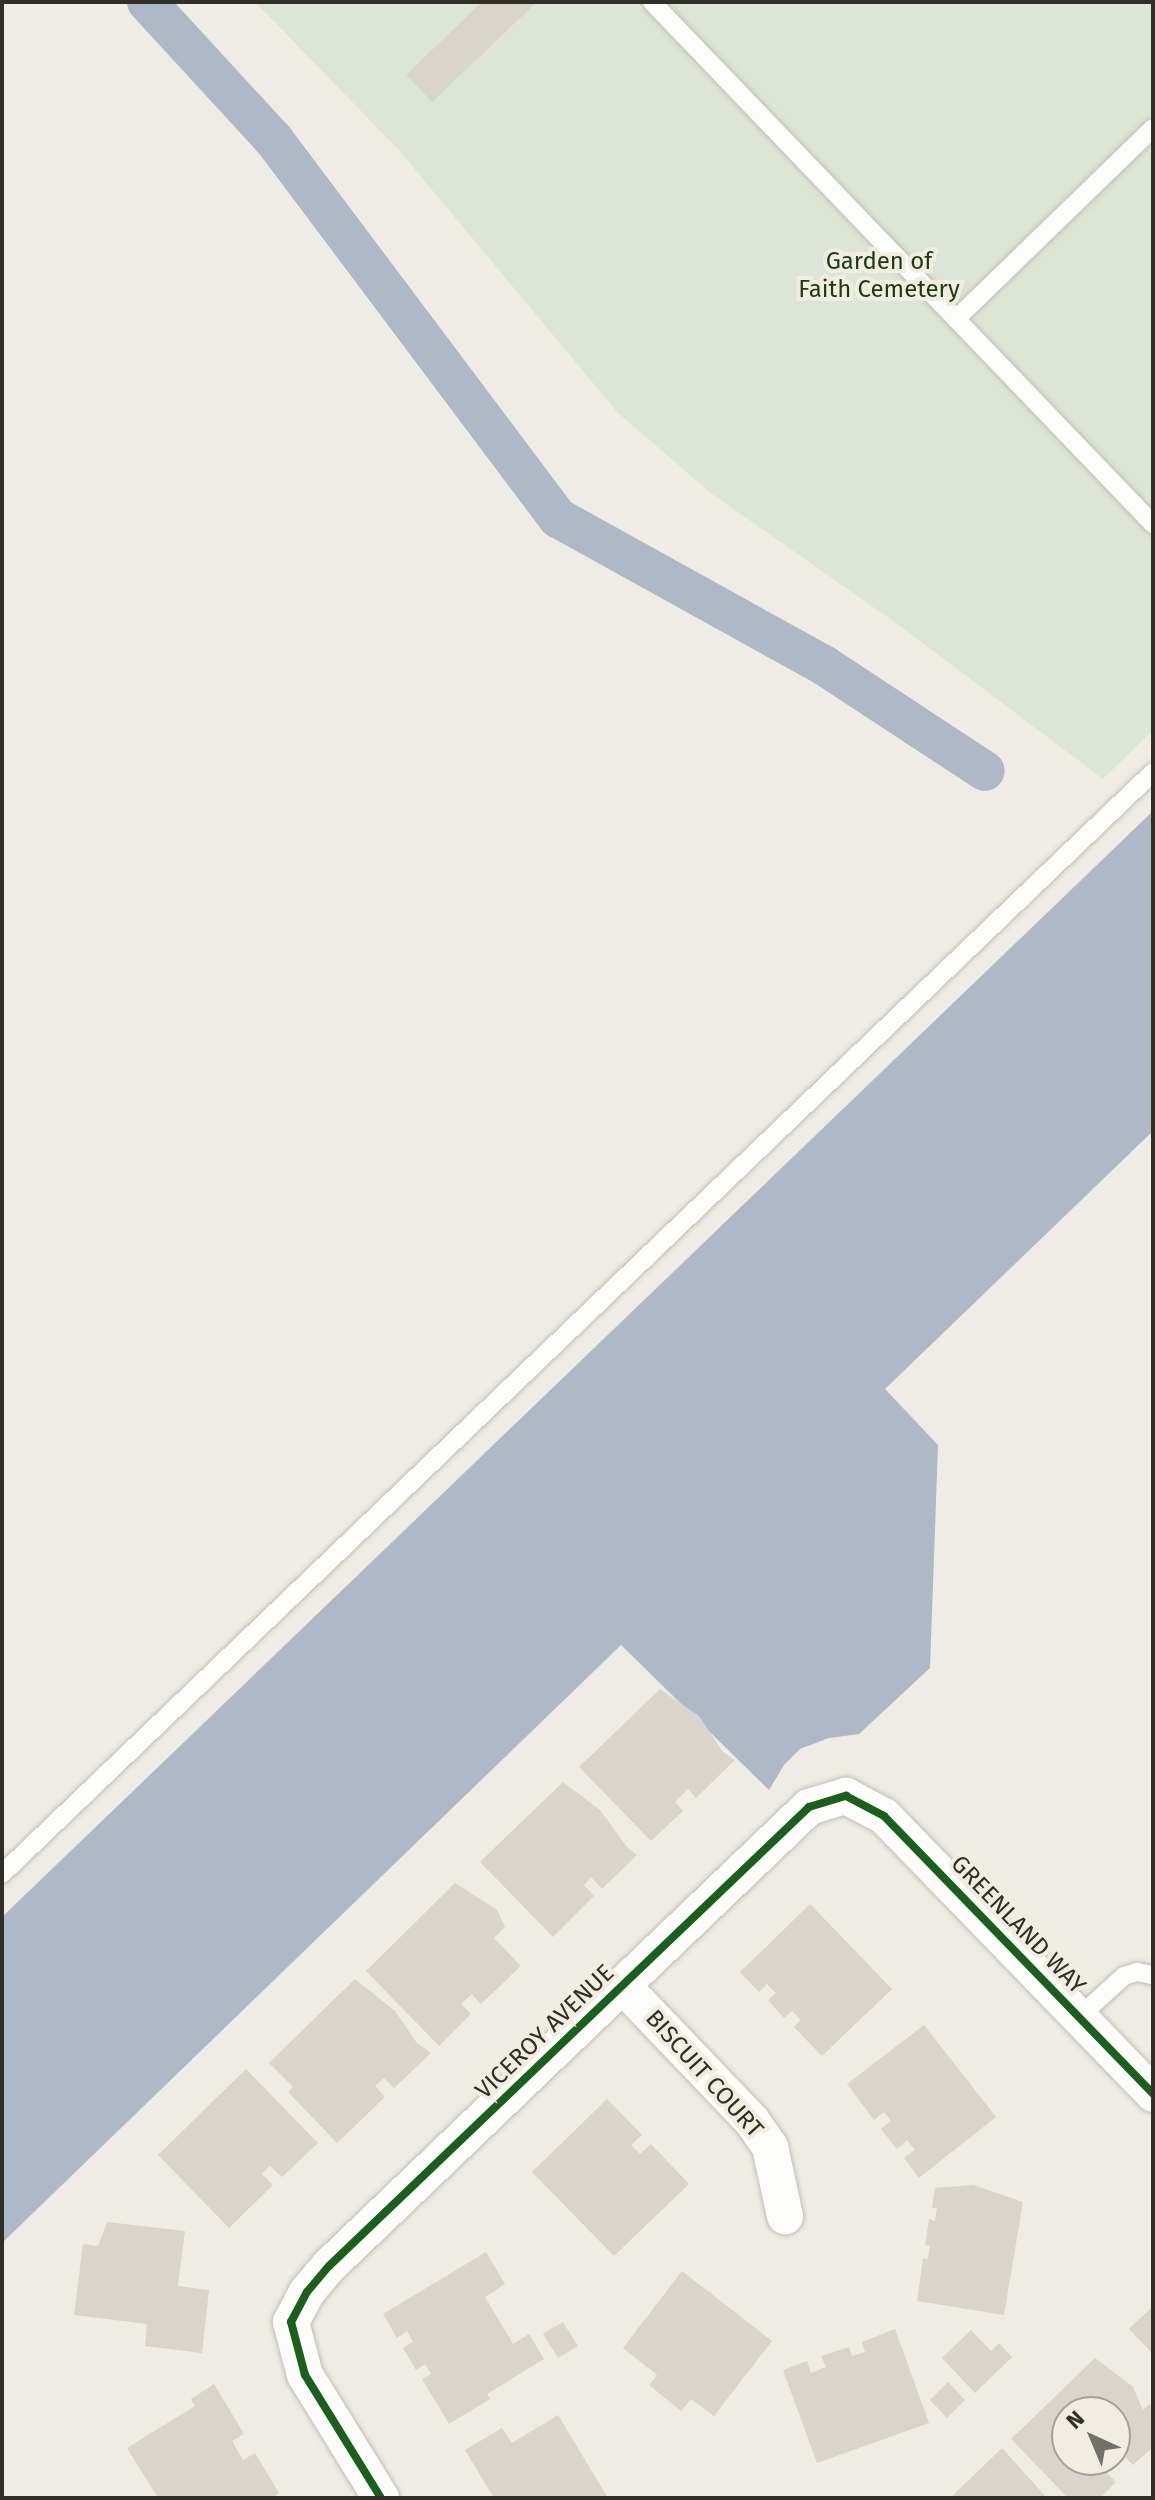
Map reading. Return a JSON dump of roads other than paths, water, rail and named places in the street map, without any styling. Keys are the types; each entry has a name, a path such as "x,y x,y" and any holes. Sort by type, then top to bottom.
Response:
{"street":[{"name":"VICEROY AVENUE","path":"381,2498 305,2375 291,2322 307,2292 329,2266 809,1807 846,1796"},
{"name":"GREENLAND WAY","path":"846,1796 884,1816 1153,2094"},
{"name":"BISCUIT COURT","path":"622,1985 752,2121 770,2147 785,2216"}],"lane":[{"path":"652,2 1153,524"},
{"path":"956,319 1153,128"},
{"path":"2,1874 1153,772"},
{"path":"1079,2017 1124,1976 1137,1972 1153,1975"}],"water":[{"path":"1153,811 1153,1131 885,1389 938,1445 930,1668 859,1734 829,1738 800,1749 784,1765 769,1790 621,1645 2,2243 2,1917"}],"waterway":[{"path":"147,2 274,140 558,518 825,666 985,771"}],"park label":[{"name":"Garden of Faith Cemetery","path":"879,276"}]}
